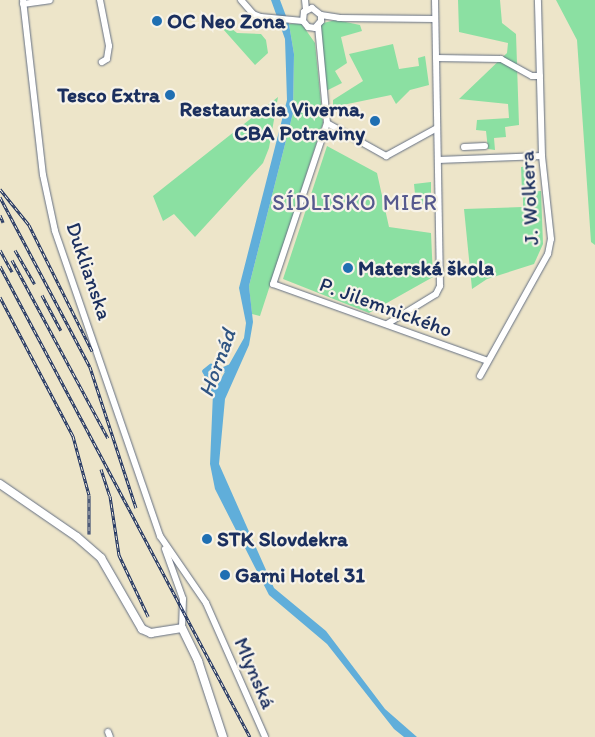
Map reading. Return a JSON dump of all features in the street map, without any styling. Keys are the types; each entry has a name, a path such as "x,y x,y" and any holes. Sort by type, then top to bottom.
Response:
{"main road":[{"path":"0,484 77,537 110,569 142,629 151,632 182,628 198,661 223,737"}],"street":[{"path":"23,2 50,0"},
{"path":"100,0 109,51 107,59 102,62"},
{"path":"302,21 307,11 306,0"},
{"path":"387,324 436,294 440,288 435,0"},
{"name":"J. Wolkera","path":"480,376 548,254 550,218 542,156 538,0"},
{"path":"242,1 253,14 273,18 294,18 302,21 318,22 339,18 435,19"},
{"name":"Duklianska","path":"23,2 42,167 52,218 164,544"},
{"path":"294,18 307,11"},
{"path":"307,11 318,22 327,123 386,156 437,128"},
{"path":"436,58 501,58 532,76 540,76"},
{"name":"P. Jilemnického","path":"327,123 274,284 488,361"},
{"path":"464,146 486,146"},
{"path":"438,160 542,156"},
{"path":"164,544 184,601 182,628"},
{"name":"Mlynská","path":"164,544 215,622 265,737"},
{"path":"177,584 187,577"}],"green space":[{"path":"458,0 500,0 502,23 516,34 519,125 505,127 506,137 494,138 495,150 488,149 486,131 476,130 477,120 509,118 508,104 459,99 507,53 508,43 459,32"},
{"path":"556,0 595,0 595,245 591,242 577,40"},
{"path":"336,20 360,25 362,31 341,37 347,63 335,71 342,83 326,91 320,28 323,23"},
{"path":"301,23 315,43 323,123 260,316 252,314 249,286 293,113 294,54 289,24"},
{"path":"227,25 237,33 261,34 266,40 268,53 255,65 223,29"},
{"path":"393,44 399,69 419,66 418,58 425,56 429,85 410,90 396,104 391,95 333,107 333,100 363,81 349,54"},
{"path":"278,97 269,148 263,163 195,237 174,214 163,221 153,196"},
{"path":"327,146 377,173 389,227 431,233 433,277 369,313 283,279"},
{"path":"533,166 535,190 522,191 521,167"},
{"path":"431,182 431,204 416,204 414,184"},
{"path":"541,191 543,244 534,264 487,279 472,289 464,209 523,207 523,192"}],"water":[{"path":"271,0 280,0 289,24 294,54 293,113 249,286 253,322 249,345 225,399 219,464 274,588 326,631 385,709 417,737 404,737 394,729 327,644 269,595 215,489 210,464 213,393 244,338 246,323 239,288 287,100 285,39"}],"waterway":[{"name":"Hornád","path":"211,366 205,371 216,396"},
{"name":"Hornád","path":"207,376 231,366"}],"railway":[{"path":"0,189 29,225 92,351"},
{"path":"0,197 90,367 136,508"},
{"path":"0,215 3,222"},
{"path":"0,250 12,272"},
{"path":"15,250 35,284"},
{"path":"12,260 108,438"},
{"path":"0,266 250,737"},
{"path":"42,295 61,330"},
{"path":"0,297 73,436 89,495 89,534"},
{"path":"101,469 110,496 119,555 148,616"}],"place":[{"name":"OC Neo Zona","path":"157,21"},
{"name":"Tesco Extra","path":"170,95"},
{"name":"Restauracia Viverna, CBA Potraviny","path":"375,121"},
{"name":"Materská škola","path":"348,268"},
{"name":"STK Slovdekra","path":"207,539"},
{"name":"Garni Hotel 31","path":"225,575"}],"district":[{"name":"SÍDLISKO MIER","path":"355,203"}]}
